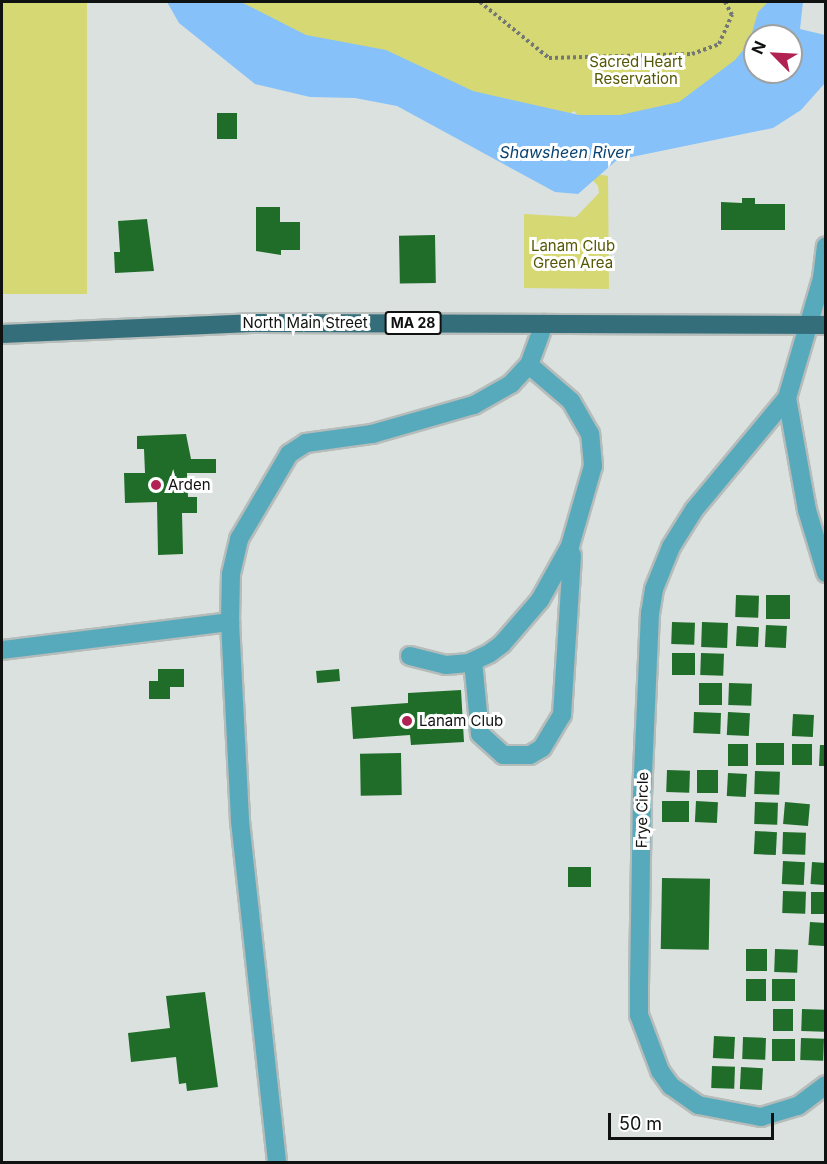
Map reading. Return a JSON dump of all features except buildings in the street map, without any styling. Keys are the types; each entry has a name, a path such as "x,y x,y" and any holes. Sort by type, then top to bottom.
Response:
{"main road":[{"name":"North Main Street","path":"2,334 206,324 825,325"}],"street":[{"name":"Frye Circle","path":"825,246 822,278 806,325 787,398 689,518 671,547 654,589 650,613 642,795 639,1015 660,1071 671,1086 698,1105 761,1117 798,1106 825,1085"},
{"path":"277,1162 240,821 230,622 231,574 239,539 284,460 295,449 306,443 413,424 474,405 511,384 529,365 544,324"},
{"path":"473,661 480,734 503,755 530,755 542,748 555,732 564,705 568,580 576,530 593,466 590,434 571,401 529,365"},
{"name":"Frye Circle","path":"787,398 807,510 825,573"},
{"path":"410,656 446,664 473,661 502,644 540,600 576,530"},
{"path":"2,650 230,622"}],"path":[{"path":"480,2 549,58 692,54 719,44 732,15 725,2"}],"green space":[{"path":"2,2 87,2 87,294 2,294"},
{"name":"Sacred Heart Reservation","path":"212,2 776,2 762,24 743,24 743,67 724,117 581,119 574,111 566,116 480,101"},
{"name":"Lanam Club Green Area","path":"591,173 608,176 609,289 524,288 524,214 576,217 599,193 598,186 589,176"}],"water":[{"name":"Shawsheen River","path":"167,2 241,2 306,35 386,50 473,91 579,115 620,115 679,102 735,60 743,50 743,84 803,84 803,30 825,35 825,83 801,110 773,128 617,160 578,194 555,192 397,106 355,98 310,97 255,84 179,23"},
{"name":"Shawsheen River","path":"768,2 803,2 801,24 755,24 758,12"}],"place":[{"name":"Arden","path":"156,485"},
{"name":"Lanam Club","path":"407,721"}]}
